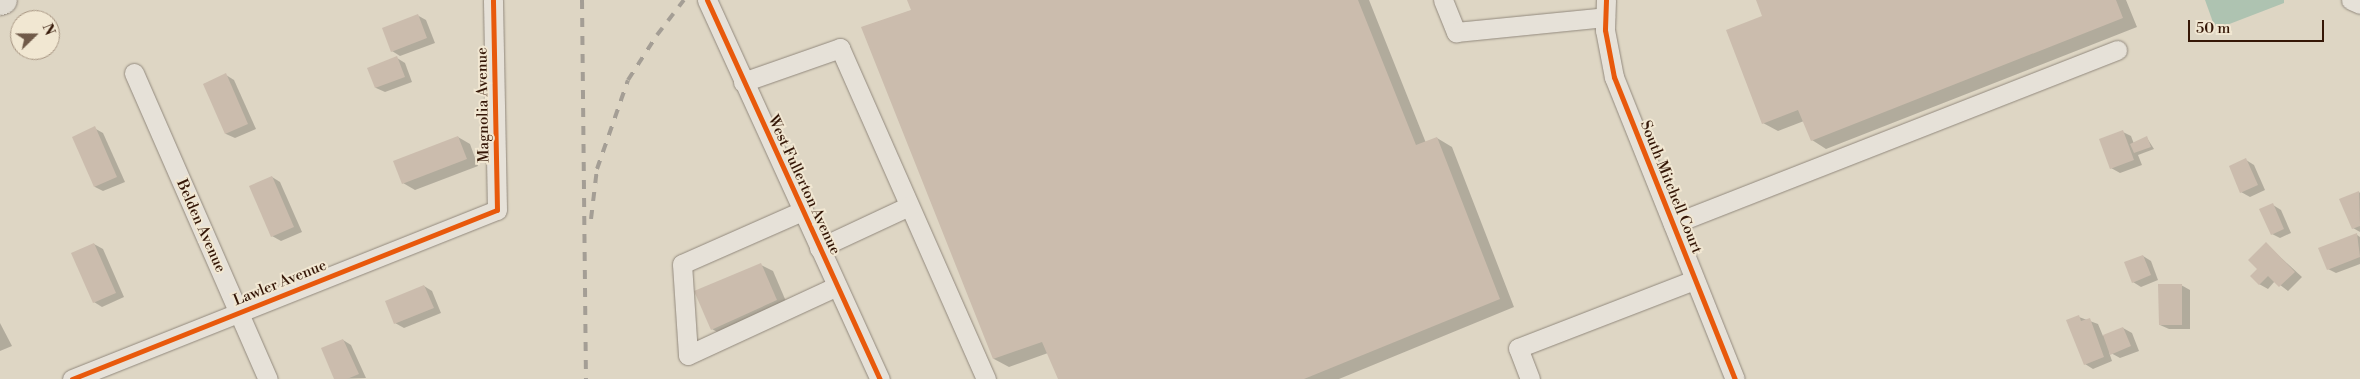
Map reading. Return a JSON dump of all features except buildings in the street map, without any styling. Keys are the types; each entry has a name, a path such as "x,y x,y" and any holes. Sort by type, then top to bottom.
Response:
{"street":[{"name":"Magnolia Avenue","path":"493,0 497,210"},
{"name":"West Fullerton Avenue","path":"707,0 880,379"},
{"path":"1443,0 1456,32 1606,9"},
{"path":"2351,0 2360,4"},
{"name":"South Mitchell Court","path":"1606,9 1614,77 1735,379"},
{"path":"743,82 840,48 986,379"},
{"path":"1673,224 2117,50"},
{"name":"Belden Avenue","path":"134,73 268,379"},
{"path":"819,248 910,206"},
{"name":"Lawler Avenue","path":"72,379 497,210"},
{"path":"802,211 682,264 688,355 836,286"},
{"path":"1530,379 1518,348 1694,280"}],"shaded area":[{"path":"2205,0 2284,0 2284,3 2219,28 2214,25"}],"railway":[{"path":"582,0 586,379"},
{"path":"591,219 597,169 628,80 657,35 684,0"}],"cycle path":[{"path":"72,379 497,210 493,0"},
{"path":"707,0 880,379"},
{"path":"1606,0 1605,30 1614,77 1735,379"}]}
